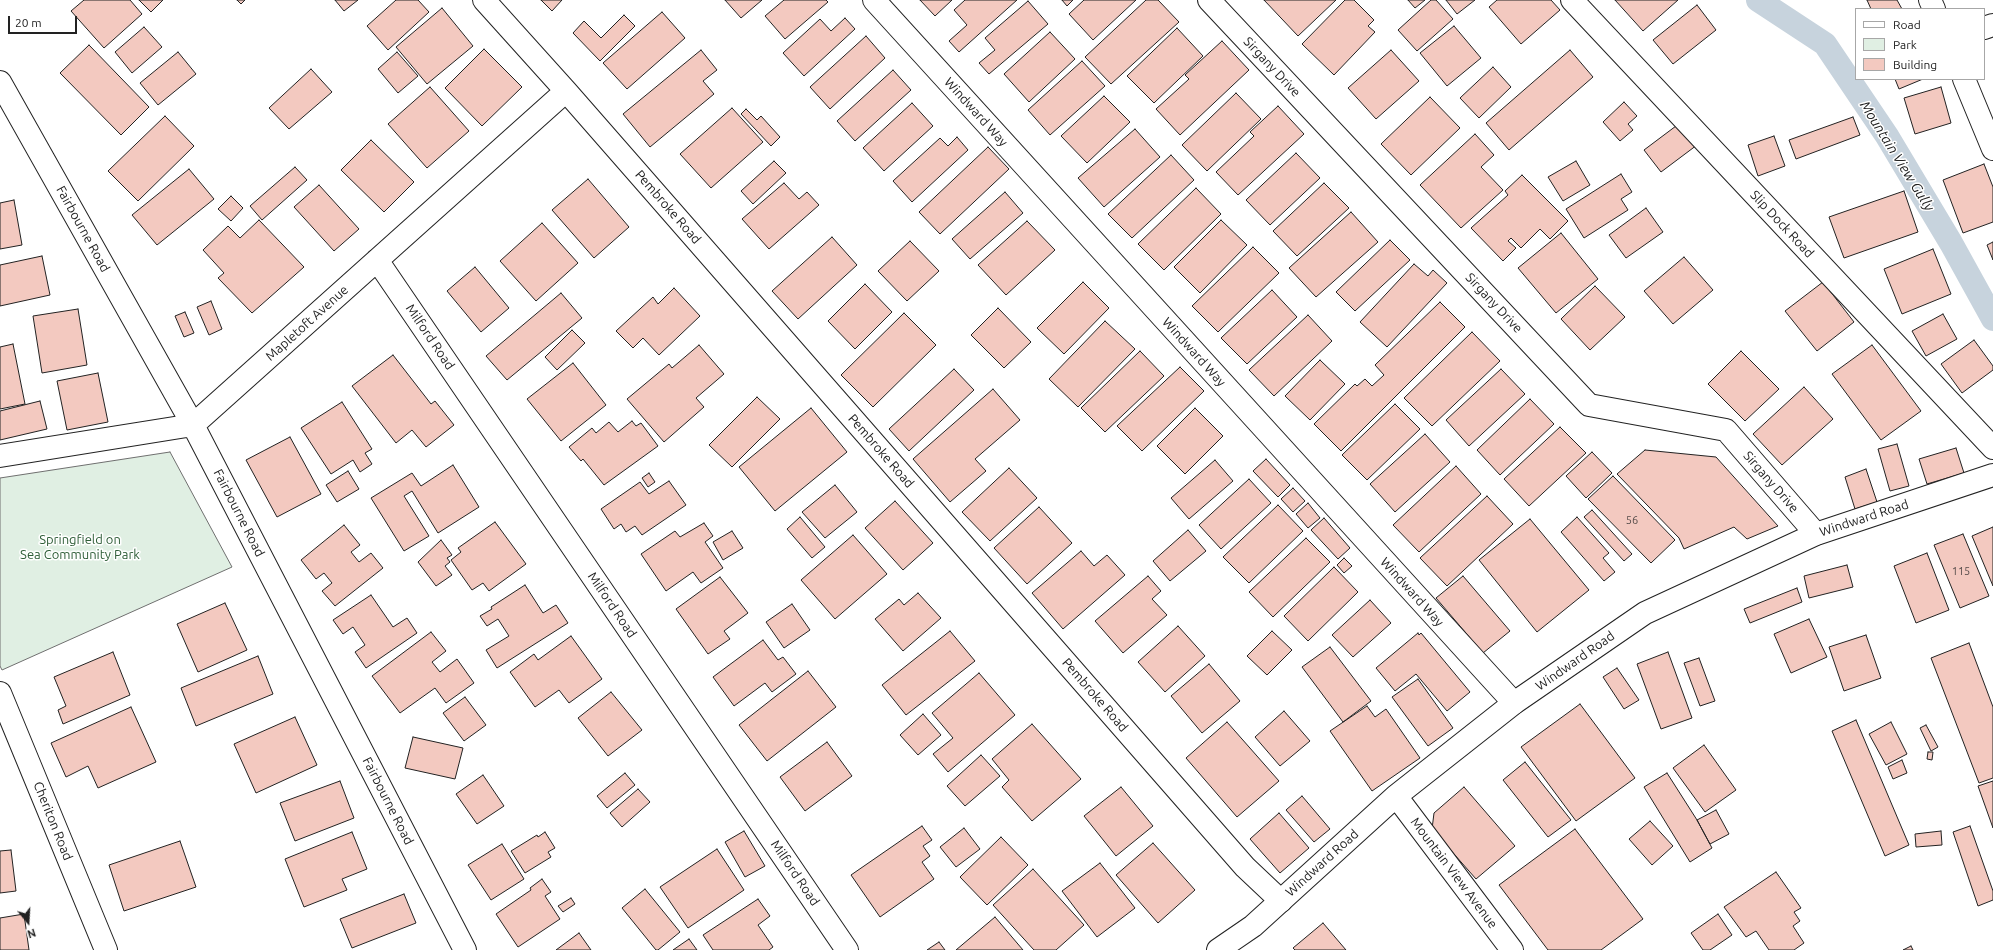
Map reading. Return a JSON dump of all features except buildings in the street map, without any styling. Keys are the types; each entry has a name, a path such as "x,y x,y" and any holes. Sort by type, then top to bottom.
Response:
{"street":[{"name":"Pembroke Road","path":"484,0 566,91 1235,855 1280,901"},
{"name":"Windward Way","path":"874,0 1514,704"},
{"name":"Sirgany Drive","path":"1209,0 1590,405 1726,430 1816,534"},
{"name":"Slip Dock Road","path":"1572,0 1993,448"},
{"path":"1964,80 1993,148"},
{"name":"Fairbourne Road","path":"0,82 193,425 465,950"},
{"name":"Mapletoft Avenue","path":"193,425 566,91"},
{"name":"Milford Road","path":"377,260 848,950"},
{"path":"0,456 193,425"},
{"name":"Windward Road","path":"1218,950 1252,926 1396,796 1514,704 1645,613 1816,534 1993,475"},
{"name":"Cheriton Road","path":"0,693 106,950"},
{"name":"Mountain View Avenue","path":"1396,796 1512,950"}],"green space":[{"name":"Springfield on Sea Community Park","path":"170,452 232,567 2,670 0,666 0,478"}],"waterway":[{"name":"Mountain View Gully","path":"1758,0 1825,44 1887,136 1951,243 1993,319"}]}
